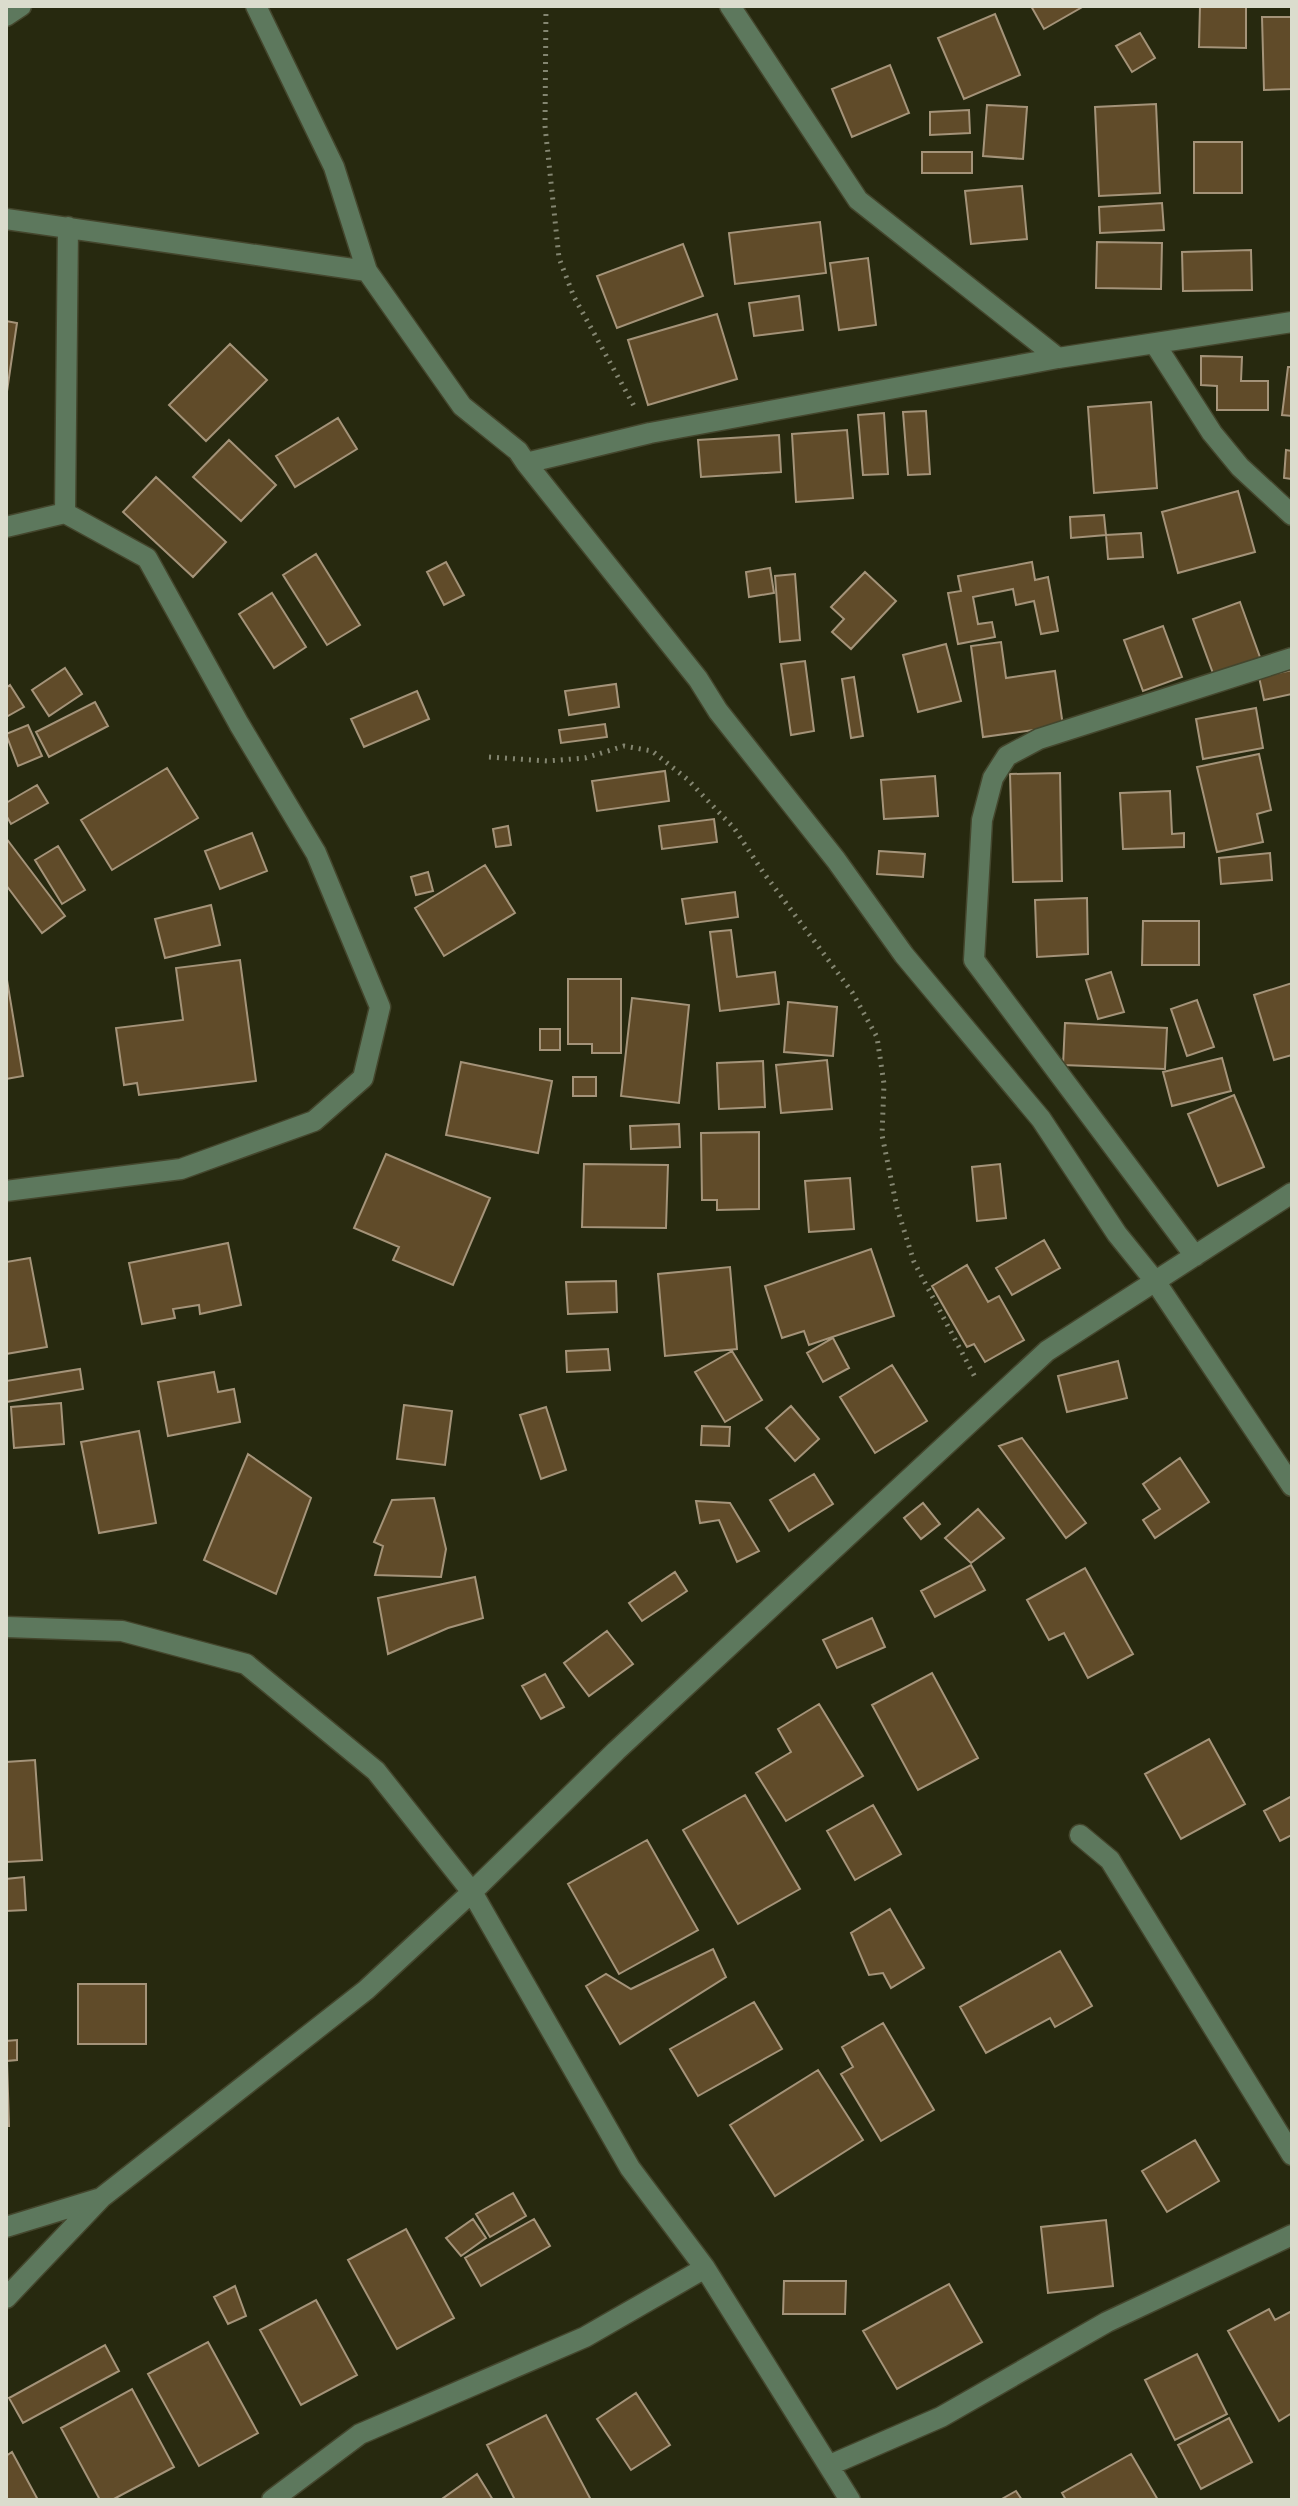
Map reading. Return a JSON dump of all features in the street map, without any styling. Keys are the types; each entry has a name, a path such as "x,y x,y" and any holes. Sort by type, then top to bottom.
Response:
{"street":[{"path":"6,16 21,6"},
{"path":"256,6 334,167 367,271 462,406 518,451 698,679 718,711 836,860 904,955 1041,1119 1117,1234 1155,1281 1292,1486"},
{"path":"730,6 858,200 1058,358"},
{"path":"6,219 367,271"},
{"path":"65,513 68,227"},
{"path":"526,463 650,433 1058,358 1292,322"},
{"path":"1155,344 1230,456 1292,515"},
{"path":"6,527 65,513 147,558 239,724 316,853 380,1007 363,1078 314,1121 181,1169 6,1191"},
{"path":"1195,1256 974,960 982,820 993,778 1007,756 1039,739 1292,658"},
{"path":"6,2298 101,2198 366,1990 472,1892 616,1751 1047,1351 1292,1193"},
{"path":"6,1627 122,1631 246,1664 376,1771 472,1892 630,2168 705,2268 850,2500"},
{"path":"1080,1835 1110,1860 1292,2155"},
{"path":"6,2227 101,2198"},
{"path":"830,2465 941,2417 1107,2322 1292,2235"},
{"path":"272,2500 360,2434 585,2337 705,2268"}],"path":[{"path":"546,6 545,126 559,258 574,297 650,433"},
{"path":"489,757 547,761 585,758 624,746 652,751 687,779 734,828 852,992 877,1037 884,1084 882,1135 897,1208 914,1262 989,1404"}],"building":[{"path":"1031,6 1084,6 1044,29"},
{"path":"1200,6 1246,6 1246,48 1199,47"},
{"path":"995,14 1020,75 964,99 938,38"},
{"path":"1262,17 1292,17 1292,89 1264,90"},
{"path":"1140,33 1155,58 1132,72 1116,46"},
{"path":"890,65 909,113 852,137 832,89"},
{"path":"1156,104 1160,193 1099,196 1095,107"},
{"path":"987,105 1027,107 1023,159 983,156"},
{"path":"969,110 970,133 930,135 930,112"},
{"path":"1194,142 1242,142 1242,193 1194,193"},
{"path":"922,152 972,152 972,173 922,173"},
{"path":"1022,186 1027,239 971,244 965,191"},
{"path":"1162,203 1164,230 1100,233 1099,207"},
{"path":"820,222 826,273 735,284 729,233"},
{"path":"1097,242 1162,243 1161,289 1096,288"},
{"path":"683,244 703,296 617,328 597,276"},
{"path":"1251,250 1252,290 1183,291 1182,252"},
{"path":"868,258 876,325 839,330 830,263"},
{"path":"799,296 803,330 754,336 749,303"},
{"path":"717,314 737,379 648,405 628,340"},
{"path":"6,321 17,323 6,398"},
{"path":"230,344 267,380 206,441 169,405"},
{"path":"1201,356 1242,357 1241,381 1268,381 1268,410 1217,410 1217,386 1201,385"},
{"path":"1288,367 1292,367 1292,416 1282,415"},
{"path":"1151,402 1157,488 1094,493 1088,407"},
{"path":"926,411 930,474 908,475 903,412"},
{"path":"884,413 888,474 863,475 858,415"},
{"path":"338,418 357,449 295,487 276,456"},
{"path":"847,430 853,498 796,502 792,434"},
{"path":"779,435 781,472 701,477 698,440"},
{"path":"229,440 276,485 241,521 193,477"},
{"path":"1286,450 1292,451 1292,479 1284,478"},
{"path":"156,477 226,542 193,577 123,512"},
{"path":"1238,491 1255,552 1178,573 1162,512"},
{"path":"1104,515 1106,535 1071,538 1070,517"},
{"path":"1141,533 1143,557 1108,559 1106,535"},
{"path":"316,554 360,625 327,645 283,575"},
{"path":"446,562 464,595 444,605 427,572"},
{"path":"1032,562 1035,580 1048,577 1058,631 1041,634 1034,601 1016,605 1013,589 973,597 978,624 992,622 995,637 958,644 948,593 961,591 958,576"},
{"path":"770,568 774,593 749,597 746,572"},
{"path":"865,572 896,601 851,649 832,632 844,619 831,607"},
{"path":"795,574 800,640 780,642 775,576"},
{"path":"272,593 306,647 274,668 239,614"},
{"path":"1240,602 1261,660 1214,676 1193,619"},
{"path":"1163,626 1182,677 1143,691 1124,640"},
{"path":"1001,642 1006,678 1055,671 1063,726 983,737 971,646"},
{"path":"946,644 961,701 918,712 903,655"},
{"path":"805,661 814,731 791,735 781,664"},
{"path":"65,668 82,694 49,716 32,690"},
{"path":"1292,670 1292,694 1264,700 1259,677"},
{"path":"854,677 863,736 851,738 842,679"},
{"path":"616,684 619,707 569,715 565,691"},
{"path":"10,685 24,707 6,717 6,688"},
{"path":"417,691 429,719 364,747 351,719"},
{"path":"95,702 108,726 49,757 36,732"},
{"path":"1256,708 1263,748 1203,759 1196,719"},
{"path":"605,724 607,737 561,743 559,730"},
{"path":"28,725 42,756 18,766 6,734"},
{"path":"1259,754 1271,810 1257,814 1263,842 1217,852 1197,767"},
{"path":"167,768 198,818 112,870 81,820"},
{"path":"665,771 669,801 597,811 592,781"},
{"path":"1060,773 1062,881 1013,882 1010,774"},
{"path":"935,776 938,816 884,819 881,780"},
{"path":"37,785 48,803 11,824 6,815 6,803"},
{"path":"1170,791 1172,834 1184,833 1184,847 1123,849 1120,793"},
{"path":"714,819 717,842 662,849 659,826"},
{"path":"508,826 511,845 496,847 493,829"},
{"path":"252,833 267,871 220,889 205,851"},
{"path":"6,838 65,916 42,933 6,885"},
{"path":"58,846 85,890 62,904 35,860"},
{"path":"879,851 925,854 923,877 877,874"},
{"path":"1270,853 1272,880 1221,884 1219,858"},
{"path":"485,865 515,913 444,956 415,908"},
{"path":"428,872 433,891 416,895 411,877"},
{"path":"735,892 738,917 686,924 682,899"},
{"path":"1087,898 1088,954 1037,957 1035,900"},
{"path":"211,905 220,945 165,958 155,919"},
{"path":"1143,921 1199,921 1199,965 1142,965"},
{"path":"731,930 737,977 775,972 779,1004 720,1011 710,932"},
{"path":"240,960 256,1081 139,1095 137,1083 124,1085 116,1028 183,1020 176,968"},
{"path":"1111,972 1124,1012 1098,1019 1086,980"},
{"path":"6,974 23,1076 6,1079"},
{"path":"568,979 621,979 621,1053 592,1053 592,1044 568,1044"},
{"path":"1292,983 1292,1055 1274,1060 1254,995"},
{"path":"632,998 689,1005 679,1103 621,1096"},
{"path":"1197,1000 1214,1047 1187,1056 1171,1009"},
{"path":"788,1002 837,1007 833,1056 784,1052"},
{"path":"1065,1023 1167,1028 1165,1069 1063,1065"},
{"path":"540,1029 560,1029 560,1050 540,1050"},
{"path":"1222,1058 1231,1091 1172,1106 1163,1072"},
{"path":"827,1060 832,1109 781,1113 776,1065"},
{"path":"763,1061 765,1107 719,1109 717,1063"},
{"path":"461,1062 552,1081 538,1153 446,1135"},
{"path":"573,1077 596,1077 596,1096 573,1096"},
{"path":"1234,1095 1264,1167 1218,1186 1188,1114"},
{"path":"679,1124 680,1147 631,1149 630,1126"},
{"path":"759,1132 759,1209 717,1210 717,1200 702,1200 701,1133"},
{"path":"386,1154 490,1198 453,1285 393,1260 399,1247 354,1228"},
{"path":"584,1164 668,1165 666,1228 582,1227"},
{"path":"1000,1164 1006,1218 977,1221 972,1167"},
{"path":"850,1178 854,1229 809,1232 805,1181"},
{"path":"1044,1240 1060,1268 1012,1295 996,1268"},
{"path":"228,1243 241,1305 200,1314 199,1305 173,1309 175,1318 142,1324 129,1263"},
{"path":"871,1249 894,1316 809,1345 804,1331 782,1338 765,1286"},
{"path":"30,1258 47,1347 6,1354 6,1262"},
{"path":"967,1265 988,1302 999,1296 1024,1340 985,1362 974,1344 967,1347 932,1286"},
{"path":"730,1267 737,1349 665,1356 658,1274"},
{"path":"616,1281 617,1312 568,1314 566,1282"},
{"path":"833,1338 849,1368 823,1382 807,1353"},
{"path":"608,1349 610,1370 567,1372 566,1351"},
{"path":"732,1351 762,1400 725,1422 695,1372"},
{"path":"1118,1361 1127,1398 1067,1412 1058,1376"},
{"path":"892,1365 927,1421 875,1453 840,1397"},
{"path":"80,1369 83,1389 6,1402 6,1381"},
{"path":"214,1372 218,1392 234,1389 240,1422 168,1436 158,1382"},
{"path":"61,1403 64,1444 14,1448 11,1407"},
{"path":"404,1405 452,1411 445,1465 397,1459"},
{"path":"791,1406 819,1439 795,1461 766,1428"},
{"path":"546,1407 566,1470 541,1479 520,1415"},
{"path":"702,1426 730,1427 729,1446 701,1445"},
{"path":"139,1431 156,1523 99,1533 81,1442"},
{"path":"1022,1438 1086,1523 1066,1538 999,1446"},
{"path":"248,1454 311,1498 276,1594 204,1560"},
{"path":"1180,1458 1209,1502 1155,1538 1143,1520 1160,1509 1143,1484"},
{"path":"814,1474 833,1504 789,1531 770,1500"},
{"path":"434,1498 446,1549 441,1577 375,1575 383,1546 374,1542 392,1500"},
{"path":"696,1501 730,1503 759,1551 737,1562 719,1520 700,1523"},
{"path":"923,1503 940,1524 921,1539 904,1518"},
{"path":"978,1509 1004,1538 971,1563 945,1538"},
{"path":"971,1565 985,1590 935,1617 921,1591"},
{"path":"1085,1568 1133,1654 1088,1678 1064,1633 1049,1640 1027,1600"},
{"path":"675,1572 687,1591 642,1621 629,1603"},
{"path":"475,1577 483,1618 448,1628 388,1654 378,1598"},
{"path":"872,1618 885,1647 837,1668 823,1640"},
{"path":"607,1631 633,1664 589,1696 564,1663"},
{"path":"932,1673 978,1758 918,1790 872,1705"},
{"path":"545,1674 564,1707 541,1719 522,1686"},
{"path":"819,1704 863,1776 786,1821 756,1773 791,1752 778,1729"},
{"path":"1209,1739 1245,1804 1181,1839 1145,1774"},
{"path":"35,1760 42,1860 6,1862 6,1762"},
{"path":"745,1795 800,1889 738,1924 683,1830"},
{"path":"1292,1796 1292,1835 1280,1841 1264,1811"},
{"path":"873,1805 901,1854 855,1880 827,1831"},
{"path":"647,1840 698,1930 619,1974 568,1884"},
{"path":"24,1877 26,1910 6,1911 6,1879"},
{"path":"890,1909 924,1968 891,1988 883,1973 869,1975 851,1933"},
{"path":"713,1949 726,1977 620,2044 586,1986 606,1974 631,1989"},
{"path":"1060,1951 1092,2006 1055,2027 1050,2018 986,2053 960,2007"},
{"path":"78,1984 146,1984 146,2044 78,2044"},
{"path":"754,2002 782,2049 698,2096 670,2049"},
{"path":"883,2023 934,2110 881,2141 841,2074 853,2067 842,2047"},
{"path":"17,2040 17,2060 7,2061 9,2126 6,2126 6,2041"},
{"path":"818,2070 863,2140 775,2196 730,2125"},
{"path":"1195,2140 1219,2181 1167,2212 1142,2171"},
{"path":"513,2193 526,2216 490,2237 476,2214"},
{"path":"473,2219 486,2238 461,2256 446,2238"},
{"path":"534,2219 550,2246 481,2286 465,2258"},
{"path":"1106,2220 1113,2286 1048,2293 1041,2227"},
{"path":"406,2229 454,2318 397,2349 348,2260"},
{"path":"784,2281 846,2281 845,2314 783,2314"},
{"path":"949,2284 982,2342 897,2389 863,2331"},
{"path":"235,2286 246,2316 228,2324 214,2297"},
{"path":"316,2300 357,2375 301,2405 260,2330"},
{"path":"1269,2309 1275,2320 1292,2311 1292,2413 1279,2421 1228,2331"},
{"path":"208,2342 258,2433 199,2466 148,2374"},
{"path":"105,2345 119,2371 23,2423 9,2398"},
{"path":"1197,2354 1227,2414 1175,2440 1145,2380"},
{"path":"132,2389 174,2467 112,2500 100,2500 61,2428"},
{"path":"636,2393 670,2445 631,2470 597,2419"},
{"path":"546,2415 591,2500 515,2500 487,2445"},
{"path":"1229,2418 1252,2462 1201,2489 1178,2445"},
{"path":"12,2452 38,2500 6,2500 6,2456"},
{"path":"1131,2454 1158,2500 1066,2500 1062,2493"},
{"path":"477,2474 493,2500 442,2499"},
{"path":"1016,2491 1022,2500 1000,2500"}]}
